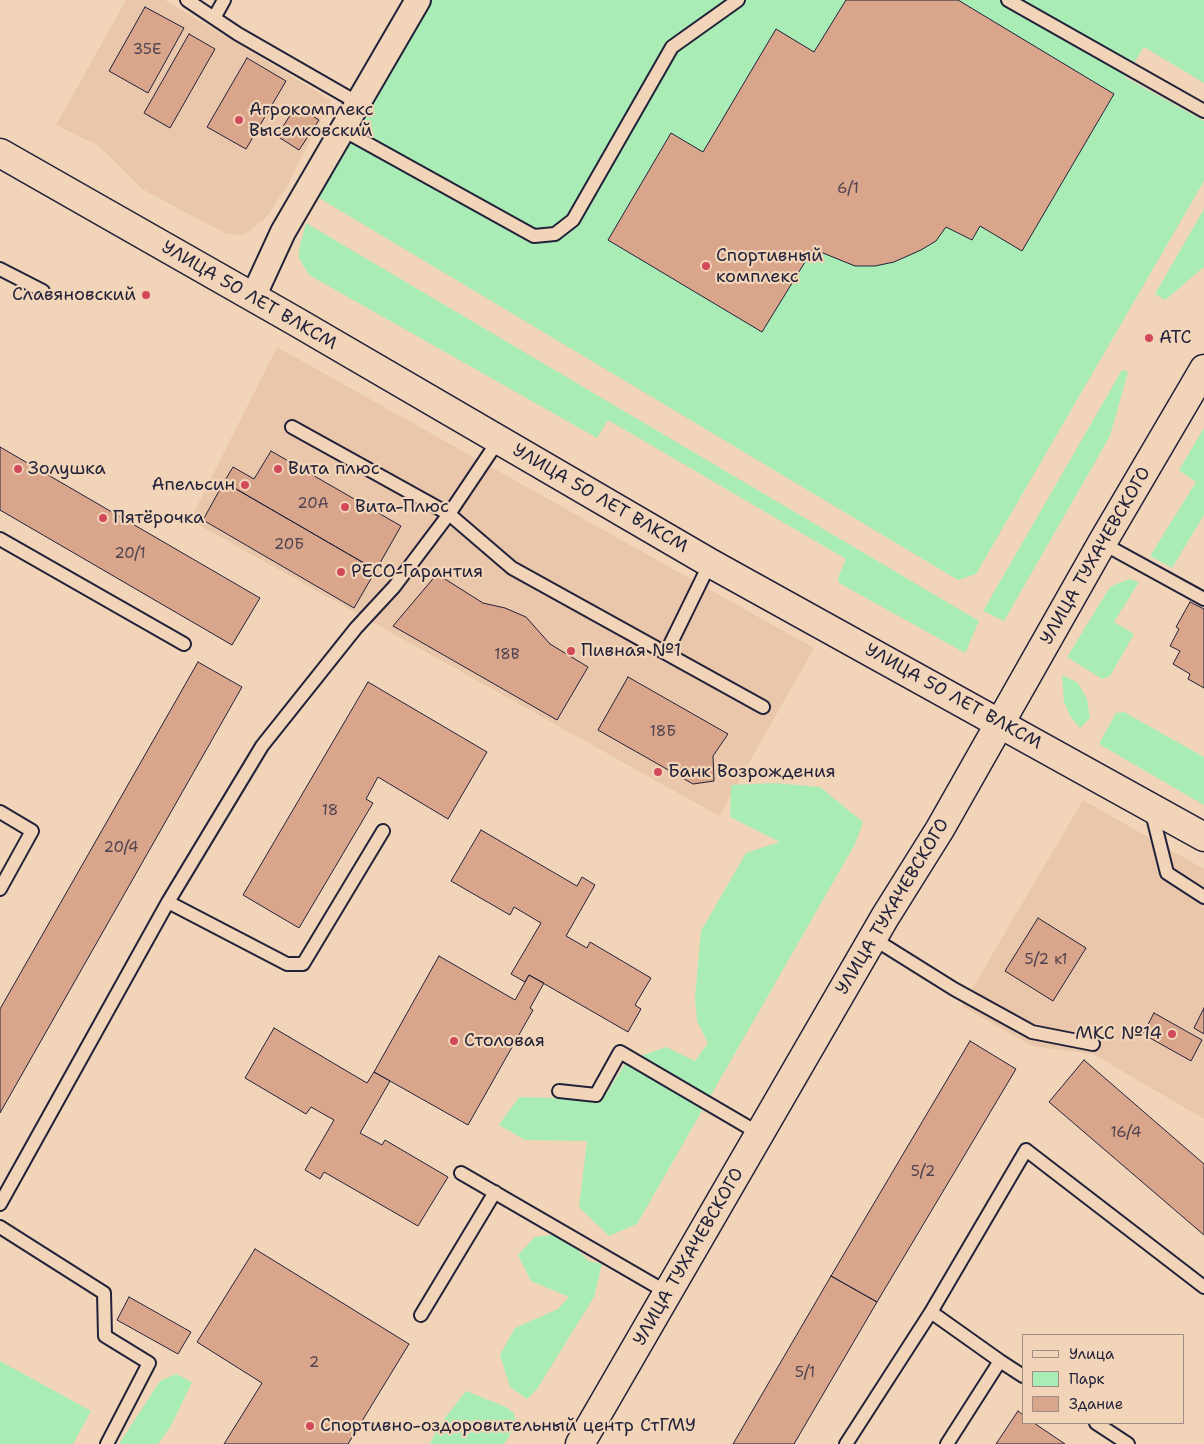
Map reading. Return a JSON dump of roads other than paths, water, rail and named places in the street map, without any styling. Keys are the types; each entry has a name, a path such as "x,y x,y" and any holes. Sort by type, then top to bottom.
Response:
{"street":[{"path":"253,297 282,232 418,0"},
{"name":"УЛИЦА 50 ЛЕТ ВЛКСМ","path":"0,153 253,297 710,563 1204,837"},
{"name":"УЛИЦА ТУХАЧЕВСКОГО","path":"580,1444 1000,724 1102,543 1204,369"}],"lane":[{"path":"187,0 238,34 358,103"},
{"path":"214,18 224,0"},
{"path":"343,130 534,236 555,234 573,220 672,47 738,0"},
{"path":"1008,0 1204,111"},
{"path":"0,269 43,292"},
{"path":"292,427 449,514 512,568 764,707"},
{"path":"0,1204 168,902 262,746 356,628 394,587 449,514 498,441"},
{"path":"0,539 184,644"},
{"path":"1102,543 1204,599"},
{"path":"666,653 710,563"},
{"path":"1150,807 1167,873 1204,898"},
{"path":"0,812 32,830 0,889"},
{"path":"168,902 288,964 303,964 383,831"},
{"path":"874,939 954,989 1032,1032 1092,1044"},
{"path":"559,1091 596,1095 620,1052 760,1134"},
{"path":"846,1444 931,1312 1026,1150 1204,1287"},
{"path":"461,1173 668,1292"},
{"path":"421,1315 495,1192"},
{"path":"0,1227 104,1293 105,1336 149,1363 107,1444"},
{"path":"931,1312 1022,1375"},
{"path":"947,1444 1000,1360"},
{"path":"1098,1424 1128,1444"}],"place":[{"name":"Агрокомплекс Выселковский","path":"239,120"},
{"name":"Спортивный комплекс","path":"706,266"},
{"name":"Славяновский","path":"146,295"},
{"name":"АТС","path":"1149,338"},
{"name":"Золушка","path":"18,469"},
{"name":"Вита плюс","path":"278,469"},
{"name":"Апельсин","path":"245,485"},
{"name":"Вита-Плюс","path":"345,507"},
{"name":"Пятёрочка","path":"103,518"},
{"name":"РЕСО-Гарантия","path":"341,572"},
{"name":"Пивная №1","path":"571,651"},
{"name":"Банк Возрождения","path":"658,772"},
{"name":"МКС №14","path":"1172,1034"},
{"name":"Столовая","path":"454,1041"},
{"name":"Спортивно-оздоровительный центр СтГМУ","path":"310,1426"}]}
